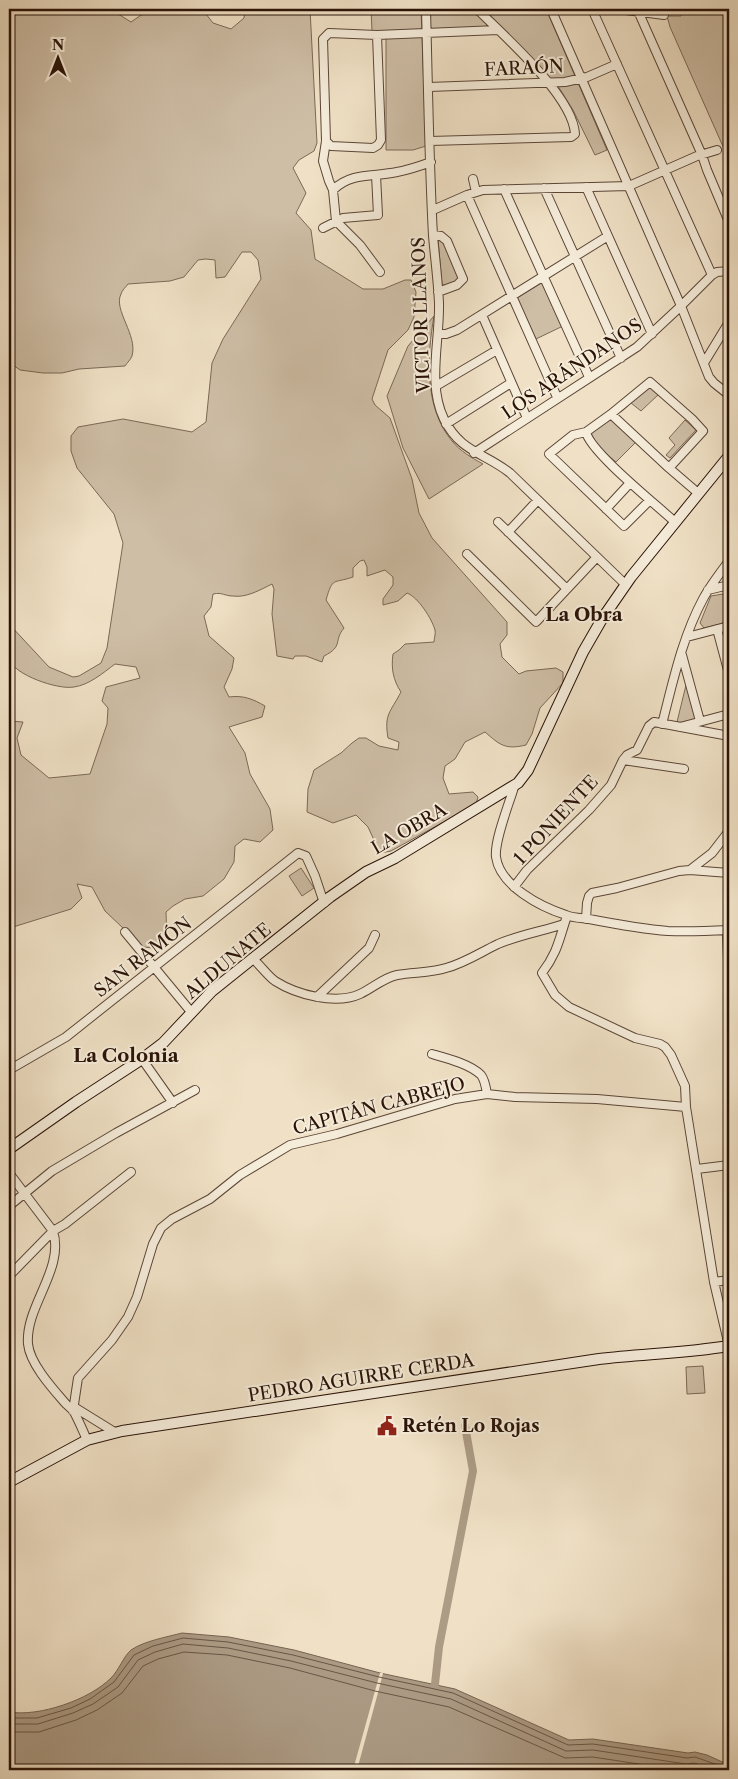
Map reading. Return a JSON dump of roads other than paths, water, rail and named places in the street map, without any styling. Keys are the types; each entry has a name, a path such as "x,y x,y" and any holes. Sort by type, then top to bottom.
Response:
{"street":[{"name":"VICTOR LLANOS","path":"426,9 433,235 438,292 436,386 439,406 446,424 456,437 474,453 506,470 625,584"},
{"path":"430,141 574,136 568,112 559,96 477,9"},
{"path":"551,9 681,306 712,382 729,394"},
{"path":"592,9 712,275 717,272 729,271"},
{"path":"618,9 664,15"},
{"path":"638,11 702,155 706,170 729,222"},
{"path":"380,272 360,245 336,221 333,190 323,161 326,141 324,36 329,34 377,36 498,30"},
{"path":"326,141 331,146 374,148 378,146 381,140 377,36"},
{"name":"FARAÓN","path":"429,87 548,83 581,79 617,64"},
{"path":"433,210 476,192 504,189 629,186 664,170 717,150"},
{"path":"333,190 344,181 353,177 398,172 431,162"},
{"path":"323,228 343,218 378,215 376,175"},
{"path":"473,179 476,192"},
{"path":"586,187 652,334"},
{"path":"544,188 621,358"},
{"path":"504,189 590,377"},
{"path":"467,195 557,398"},
{"path":"433,235 441,236 447,241 463,279 457,285 438,292"},
{"path":"438,334 452,332 482,315 608,236"},
{"name":"LOS ARÁNDANOS","path":"474,453 621,358 652,334 712,275"},
{"path":"482,315 527,418"},
{"path":"704,364 729,322"},
{"path":"436,386 497,350"},
{"path":"446,424 511,382"},
{"path":"650,500 624,526 549,454 573,435 586,432 612,414 650,382 703,431 669,468"},
{"path":"612,414 698,493"},
{"path":"586,432 590,442 630,483 676,522"},
{"path":"728,958 728,930 691,932 661,930 567,916 531,899 514,887 500,869 496,856 500,832 514,787 528,770 583,652 602,619 625,584 729,456"},
{"path":"606,509 630,483"},
{"path":"508,532 538,500"},
{"path":"498,522 567,589"},
{"path":"467,554 536,622 596,557"},
{"path":"729,561 708,590 700,605 681,653 662,724 729,736"},
{"path":"708,590 729,585"},
{"path":"687,637 729,626"},
{"path":"717,629 729,674"},
{"path":"681,653 700,722"},
{"path":"680,727 729,714"},
{"name":"1 PONIENTE","path":"636,762 637,750 649,726 654,722 662,724"},
{"name":"1 PONIENTE","path":"514,887 527,870 589,810 611,785 623,760 628,754 637,750"},
{"path":"623,760 684,769"},
{"name":"LA OBRA","path":"324,903 366,872 395,858 514,787"},
{"path":"690,870 712,853 729,831"},
{"name":"SAN RAMÓN","path":"9,1070 66,1037 298,853 306,856 324,903"},
{"path":"586,918 587,903 592,893 690,870 729,873"},
{"name":"ALDUNATE","path":"9,1149 163,1043 212,991 254,960 324,903"},
{"path":"567,916 555,954 542,973 555,995 570,1007 635,1038 665,1047 671,1055 685,1086 686,1107 714,1282 729,1346"},
{"path":"254,960 274,980 298,991 339,999 355,996 396,975 447,968 477,956 499,944 564,924"},
{"path":"125,932 192,1013"},
{"path":"316,996 369,948 376,935"},
{"path":"432,1054 463,1064 480,1074 485,1083 487,1094"},
{"path":"142,1059 173,1103"},
{"path":"9,1206 52,1171 116,1133 195,1090"},
{"name":"CAPITÁN CABREJO","path":"74,1409 78,1378 112,1340 128,1317 137,1297 153,1244 161,1228 172,1219 210,1199 240,1175 290,1145 337,1134 455,1099 487,1094 515,1097 597,1099 686,1107"},
{"path":"697,1169 729,1164"},
{"path":"9,1276 53,1230 65,1224 131,1172"},
{"path":"9,1174 53,1230 56,1240 56,1249 29,1328 28,1344 32,1359 74,1409 87,1440"},
{"path":"714,1282 729,1280"},
{"name":"PEDRO AGUIRRE CERDA","path":"9,1482 87,1440 116,1432 589,1360 628,1355 698,1351 729,1346"},
{"path":"74,1409 116,1432"}],"water":[{"path":"182,1633 229,1637 294,1650 380,1673 455,1689 569,1740 593,1739 688,1753 695,1752 729,1765 729,1770 9,1770 9,1712 34,1712 77,1700 102,1686 111,1678 131,1650 149,1642"}],"waterway":[{"path":"435,1684 439,1647 473,1471 465,1426"}],"place":[{"name":"Retén Lo Rojas","path":"387,1426"}],"district":[{"name":"La Obra","path":"584,614"},
{"name":"La Colonia","path":"126,1055"}]}
